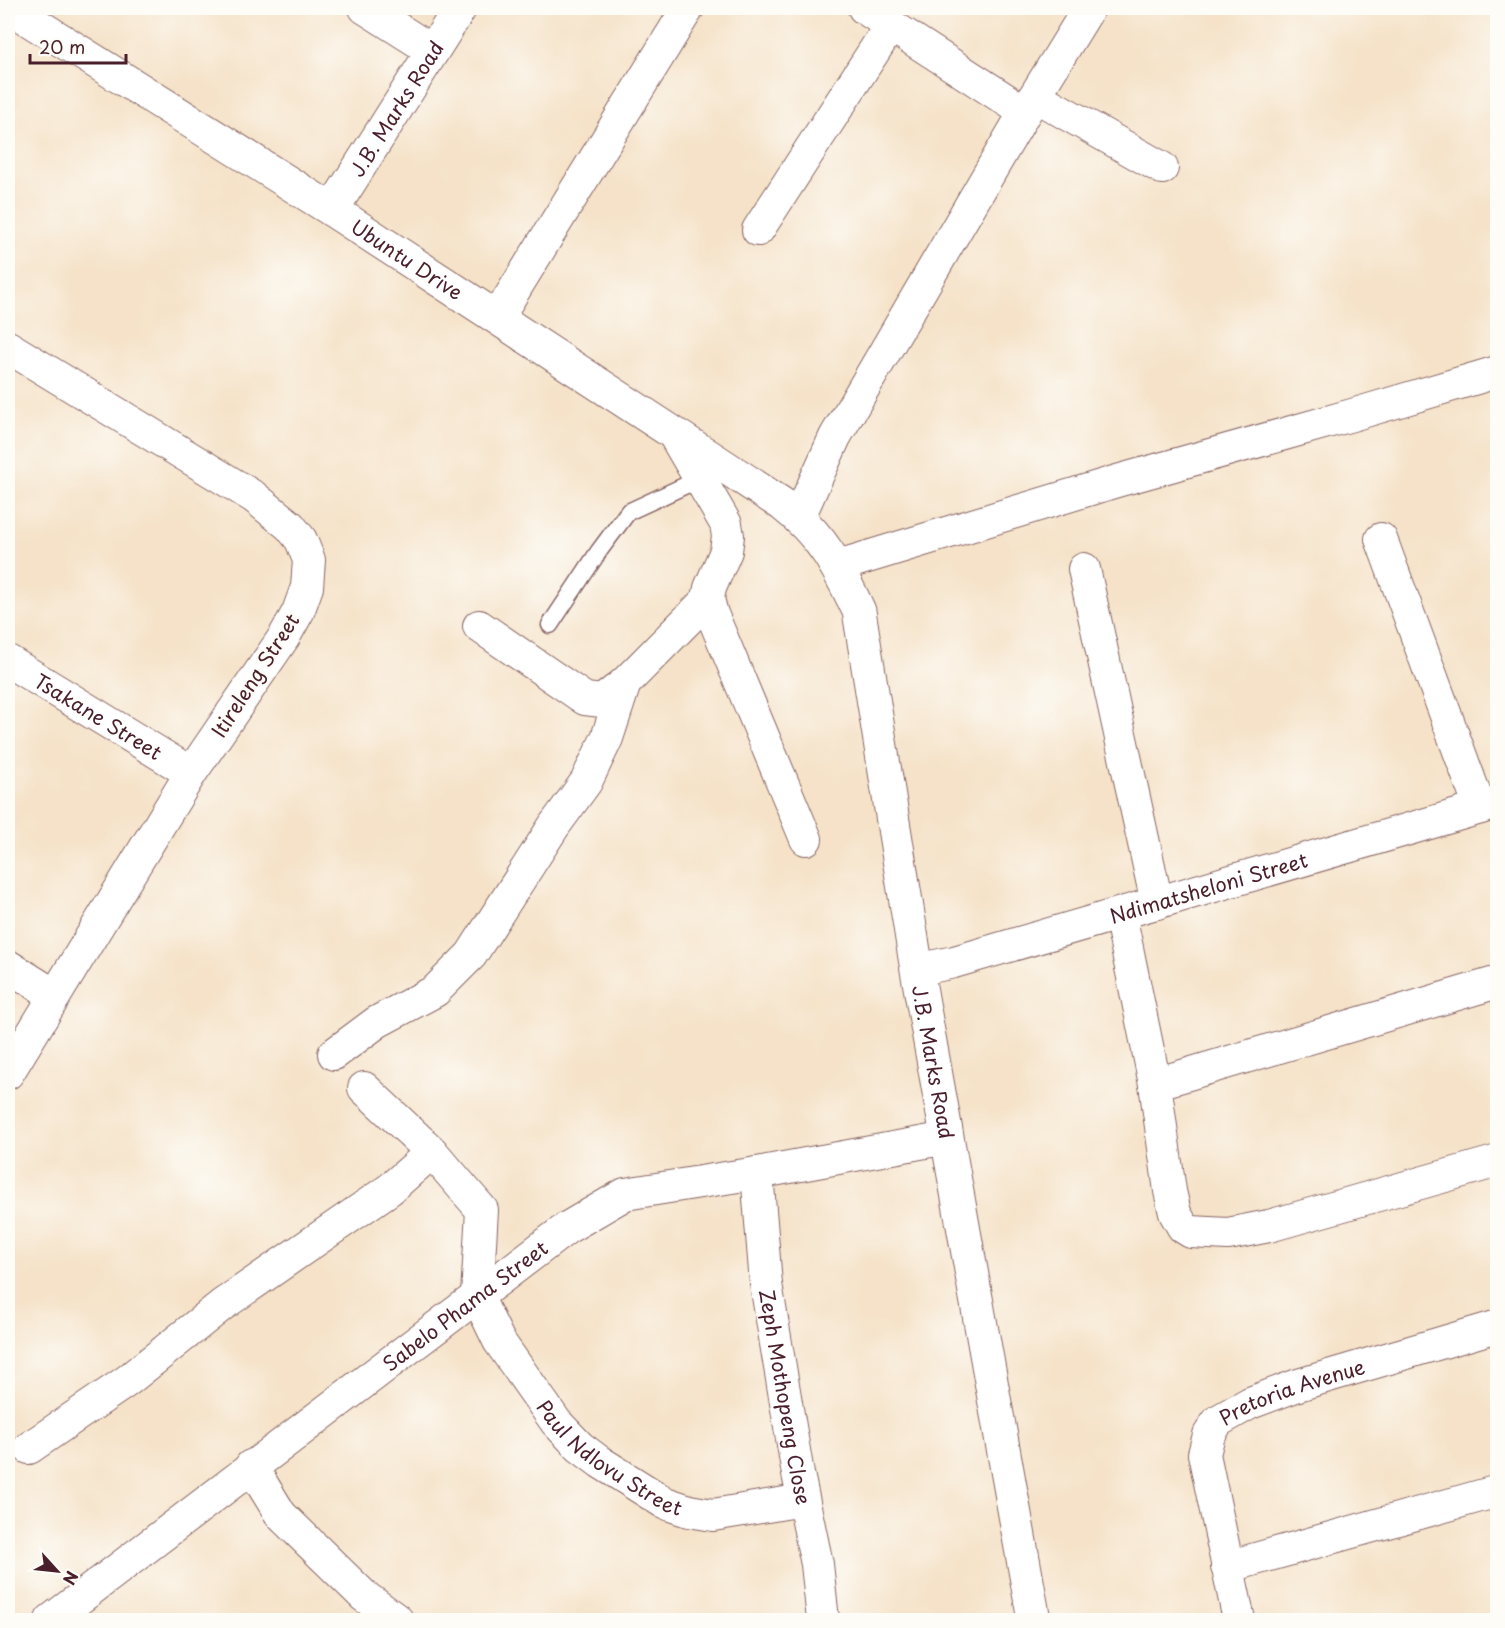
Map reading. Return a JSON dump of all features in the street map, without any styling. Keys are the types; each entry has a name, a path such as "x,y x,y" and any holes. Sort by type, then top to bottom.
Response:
{"street":[{"name":"Ubuntu Drive","path":"10,8 332,210 799,517"},
{"path":"365,8 433,51"},
{"name":"J.B. Marks Road","path":"332,210 460,8"},
{"path":"497,318 688,8"},
{"path":"864,8 1030,104 1162,168"},
{"path":"799,517 835,437 1030,104 1089,8"},
{"path":"758,230 891,25"},
{"name":"Itireleng Street","path":"8,347 254,497 290,525 301,540 309,560 307,586 298,612 284,637 191,772 8,1073"},
{"path":"838,566 1117,481 1497,372"},
{"path":"673,433 726,524 728,536 726,550 710,588 708,599 712,614 806,839"},
{"name":"J.B. Marks Road","path":"799,517 818,536 838,566 859,611 917,970 1034,1620"},
{"path":"1382,539 1489,805"},
{"path":"1084,569 1157,903"},
{"path":"479,626 585,699 602,701 625,683 708,599"},
{"name":"Tsakane Street","path":"8,661 191,772"},
{"path":"334,1054 377,1022 435,991 471,955 554,826 586,782 607,738 625,683"},
{"name":"Ndimatsheloni Street","path":"917,970 954,962 1489,805"},
{"path":"1120,914 1155,1084 1175,1213 1183,1227 1191,1232 1228,1234 1269,1226 1497,1161"},
{"path":"8,966 54,995"},
{"path":"1155,1084 1497,982"},
{"path":"364,1088 432,1152 482,1210 477,1296"},
{"name":"Sabelo Phama Street","path":"51,1620 567,1228 625,1194 757,1173 947,1138"},
{"path":"29,1448 127,1381 222,1305 390,1189 432,1152"},
{"name":"Zeph Mothopeng Close","path":"757,1173 766,1284 803,1500 817,1564 823,1620"},
{"name":"Paul Ndlovu Street","path":"477,1296 499,1341 556,1422 587,1452 636,1485 665,1503 689,1511 713,1515 803,1500"},
{"name":"Pretoria Avenue","path":"1239,1620 1204,1454 1209,1436 1218,1421 1250,1403 1290,1388 1497,1326"},
{"path":"252,1466 281,1515 364,1596 397,1620"},
{"path":"1227,1567 1497,1491"}],"lane":[{"path":"550,625 628,512 699,479"}]}
